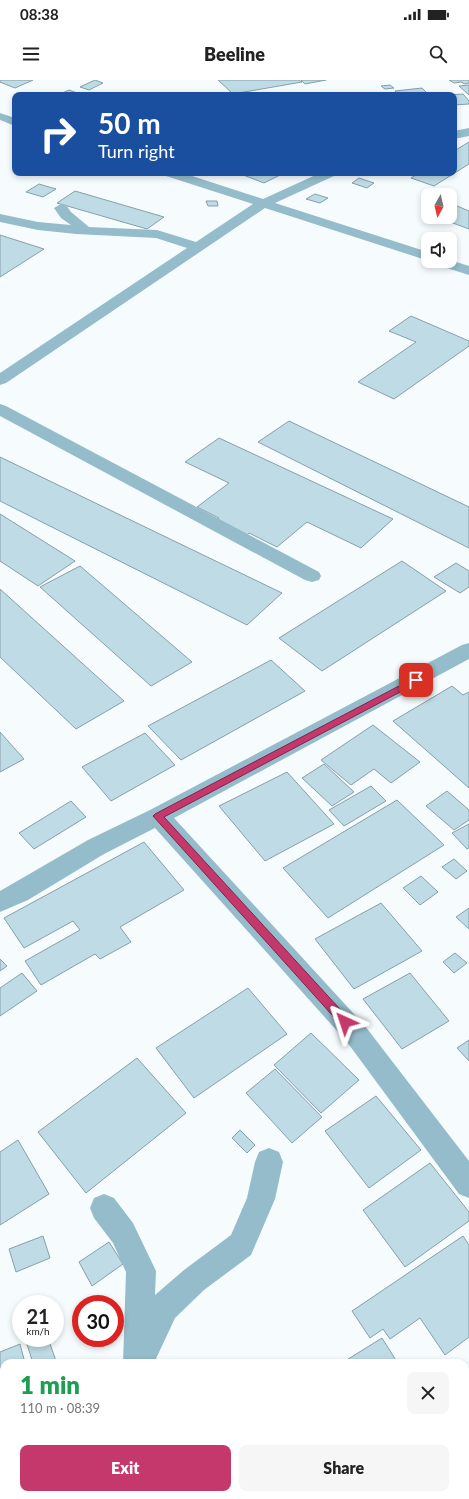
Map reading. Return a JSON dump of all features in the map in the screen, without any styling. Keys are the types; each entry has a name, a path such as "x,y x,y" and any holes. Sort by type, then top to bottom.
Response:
{"street":[{"path":"0,116 12,121"},
{"path":"457,134 469,132"},
{"path":"179,176 421,255"},
{"path":"0,380 262,204 323,176"},
{"path":"61,208 66,215 86,231"},
{"path":"0,218 38,226 86,231 157,234 194,246"},
{"path":"457,267 469,271"},
{"path":"0,409 312,576"},
{"path":"0,902 20,893 96,847 158,816 469,650"},
{"path":"158,816 356,1034 469,1184"},
{"path":"139,1359 164,1307 194,1280 241,1245 261,1199 269,1162"},
{"path":"104,1208 123,1233 141,1272 137,1359"}],"building":[{"path":"0,80 33,80 15,88 0,82"},
{"path":"95,80 103,83 89,90 80,87"},
{"path":"218,80 299,80 302,82 244,92 231,92"},
{"path":"301,80 326,80 305,84"},
{"path":"449,80 469,80 469,83 454,83"},
{"path":"390,85 394,88 385,89 381,86"},
{"path":"469,85 469,95 459,86"},
{"path":"422,88 426,92 396,92 395,91"},
{"path":"457,94 463,94 469,101 469,104 457,105"},
{"path":"469,142 469,164 457,172 457,149"},
{"path":"246,176 278,176 264,183"},
{"path":"414,176 450,176 434,186 411,178"},
{"path":"359,178 374,183 367,188 352,183"},
{"path":"39,184 56,189 43,197 26,192"},
{"path":"75,191 164,217 147,229 57,203"},
{"path":"315,194 328,198 320,203 306,199"},
{"path":"206,201 217,201 218,206 208,206"},
{"path":"457,206 469,211 469,229 456,224 457,224"},
{"path":"0,235 44,249 0,277"},
{"path":"411,316 469,341 469,346 394,399 358,382 416,342 389,331"},
{"path":"289,421 469,507 469,548 258,442"},
{"path":"219,438 393,519 361,548 307,522 277,547 249,533 247,535 216,520 219,518 197,507 229,483 185,462"},
{"path":"0,457 282,593 247,625 0,501"},
{"path":"0,514 75,561 38,586 0,561"},
{"path":"402,561 446,591 322,671 279,638"},
{"path":"456,563 469,571 469,587 460,593 434,577"},
{"path":"80,566 192,662 151,686 40,587"},
{"path":"0,589 124,701 76,729 0,657"},
{"path":"271,660 305,691 181,760 148,726"},
{"path":"452,686 463,695 469,692 469,788 393,721"},
{"path":"373,725 420,762 391,783 374,769 351,785 321,760"},
{"path":"0,732 24,759 0,772"},
{"path":"145,733 175,765 111,801 82,767"},
{"path":"324,764 354,792 332,806 302,778"},
{"path":"287,772 334,824 265,861 219,806"},
{"path":"371,786 386,801 344,826 329,810"},
{"path":"447,791 469,810 469,820 454,830 426,806"},
{"path":"397,800 444,845 328,918 283,868"},
{"path":"71,801 86,817 34,849 19,833"},
{"path":"469,824 469,848 467,849 452,833"},
{"path":"144,842 184,890 120,927 131,942 100,959 95,954 41,985 25,961 80,930 73,921 24,948 4,918"},
{"path":"454,859 467,871 456,879 442,867"},
{"path":"421,876 438,892 420,905 403,888"},
{"path":"381,903 422,951 354,989 315,939"},
{"path":"469,908 469,929 456,917"},
{"path":"455,953 467,963 454,973 443,962"},
{"path":"0,959 7,966 0,971"},
{"path":"22,973 37,991 0,1016 0,988"},
{"path":"410,973 449,1021 402,1049 363,999"},
{"path":"248,988 287,1034 194,1098 156,1048"},
{"path":"311,1033 359,1080 321,1113 274,1065"},
{"path":"469,1040 469,1061 457,1048"},
{"path":"137,1058 186,1113 86,1193 38,1132"},
{"path":"275,1069 322,1117 292,1143 246,1093"},
{"path":"376,1096 421,1150 369,1188 325,1131"},
{"path":"240,1130 255,1145 247,1153 232,1138"},
{"path":"18,1140 49,1194 0,1225 0,1152"},
{"path":"430,1163 469,1212 469,1221 405,1267 363,1210"},
{"path":"43,1236 50,1258 16,1272 9,1249"},
{"path":"463,1236 469,1245 469,1337 445,1355 420,1318 390,1339 383,1329 370,1338 352,1311"},
{"path":"109,1242 123,1264 92,1286 79,1262"},
{"path":"382,1338 395,1359 348,1359"},
{"path":"12,1347 21,1347 24,1359 0,1359 0,1352"},
{"path":"28,1347 51,1347 55,1359 32,1359"}],"route":[{"path":"345,1022 158,816 416,680"}]}
